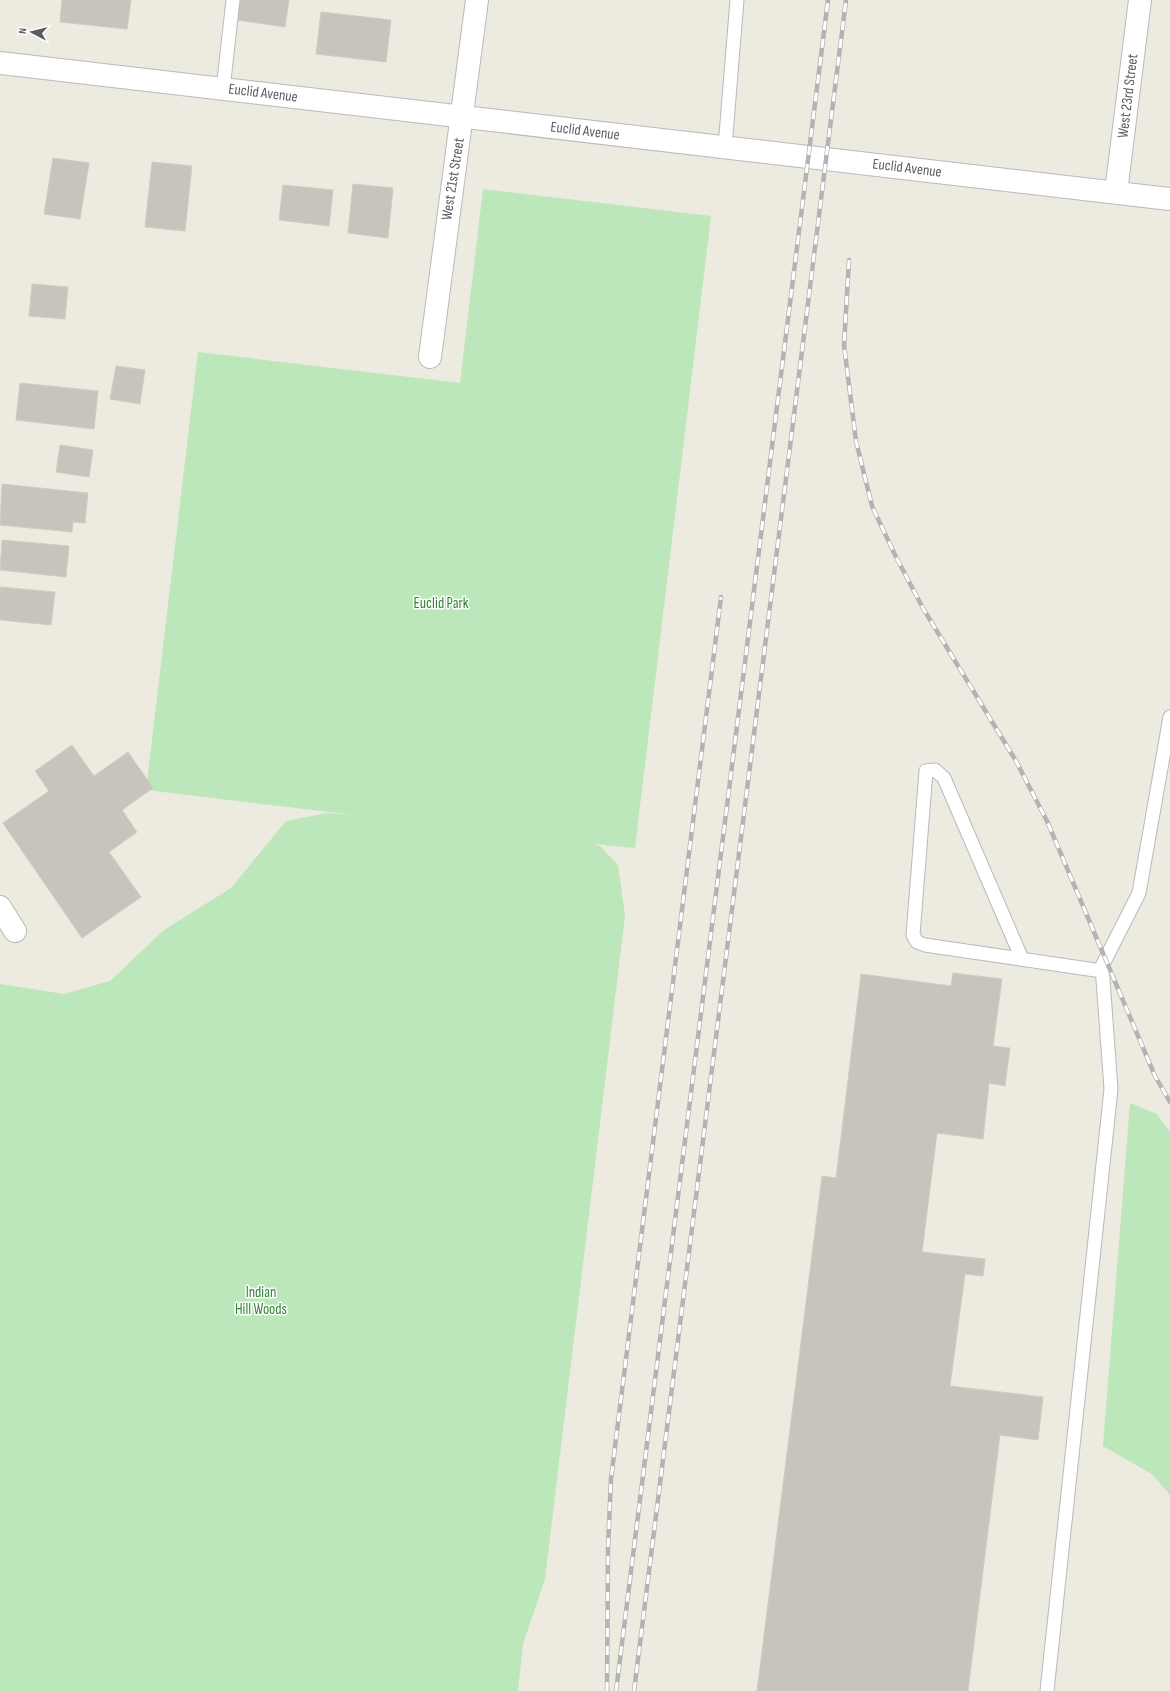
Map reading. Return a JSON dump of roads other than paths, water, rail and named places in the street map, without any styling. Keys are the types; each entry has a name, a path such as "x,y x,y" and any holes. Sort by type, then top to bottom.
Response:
{"street":[{"name":"West 21st Street","path":"430,358 445,232 463,117 477,0"},
{"name":"West 23rd Street","path":"1116,192 1140,0"},
{"name":"Euclid Avenue","path":"0,63 1170,199"},
{"path":"0,907 15,931"}],"lane":[{"path":"223,89 233,0"},
{"path":"725,147 737,0"},
{"path":"1047,1691 1111,1090 1102,966 1139,893 1170,717"},
{"path":"1022,959 944,778 935,770 926,770 913,935 917,942 924,945 1102,971"}],"railway":[{"path":"616,1691 828,0"},
{"path":"634,1691 846,0"},
{"path":"849,260 844,345 856,441 872,506 896,557 924,610 1016,761 1047,821 1155,1076 1170,1102"},
{"path":"607,1691 608,1549 611,1479 721,597"}],"park label":[{"name":"Euclid Park","path":"441,603"},
{"name":"Indian Hill Woods","path":"261,1300"}]}
